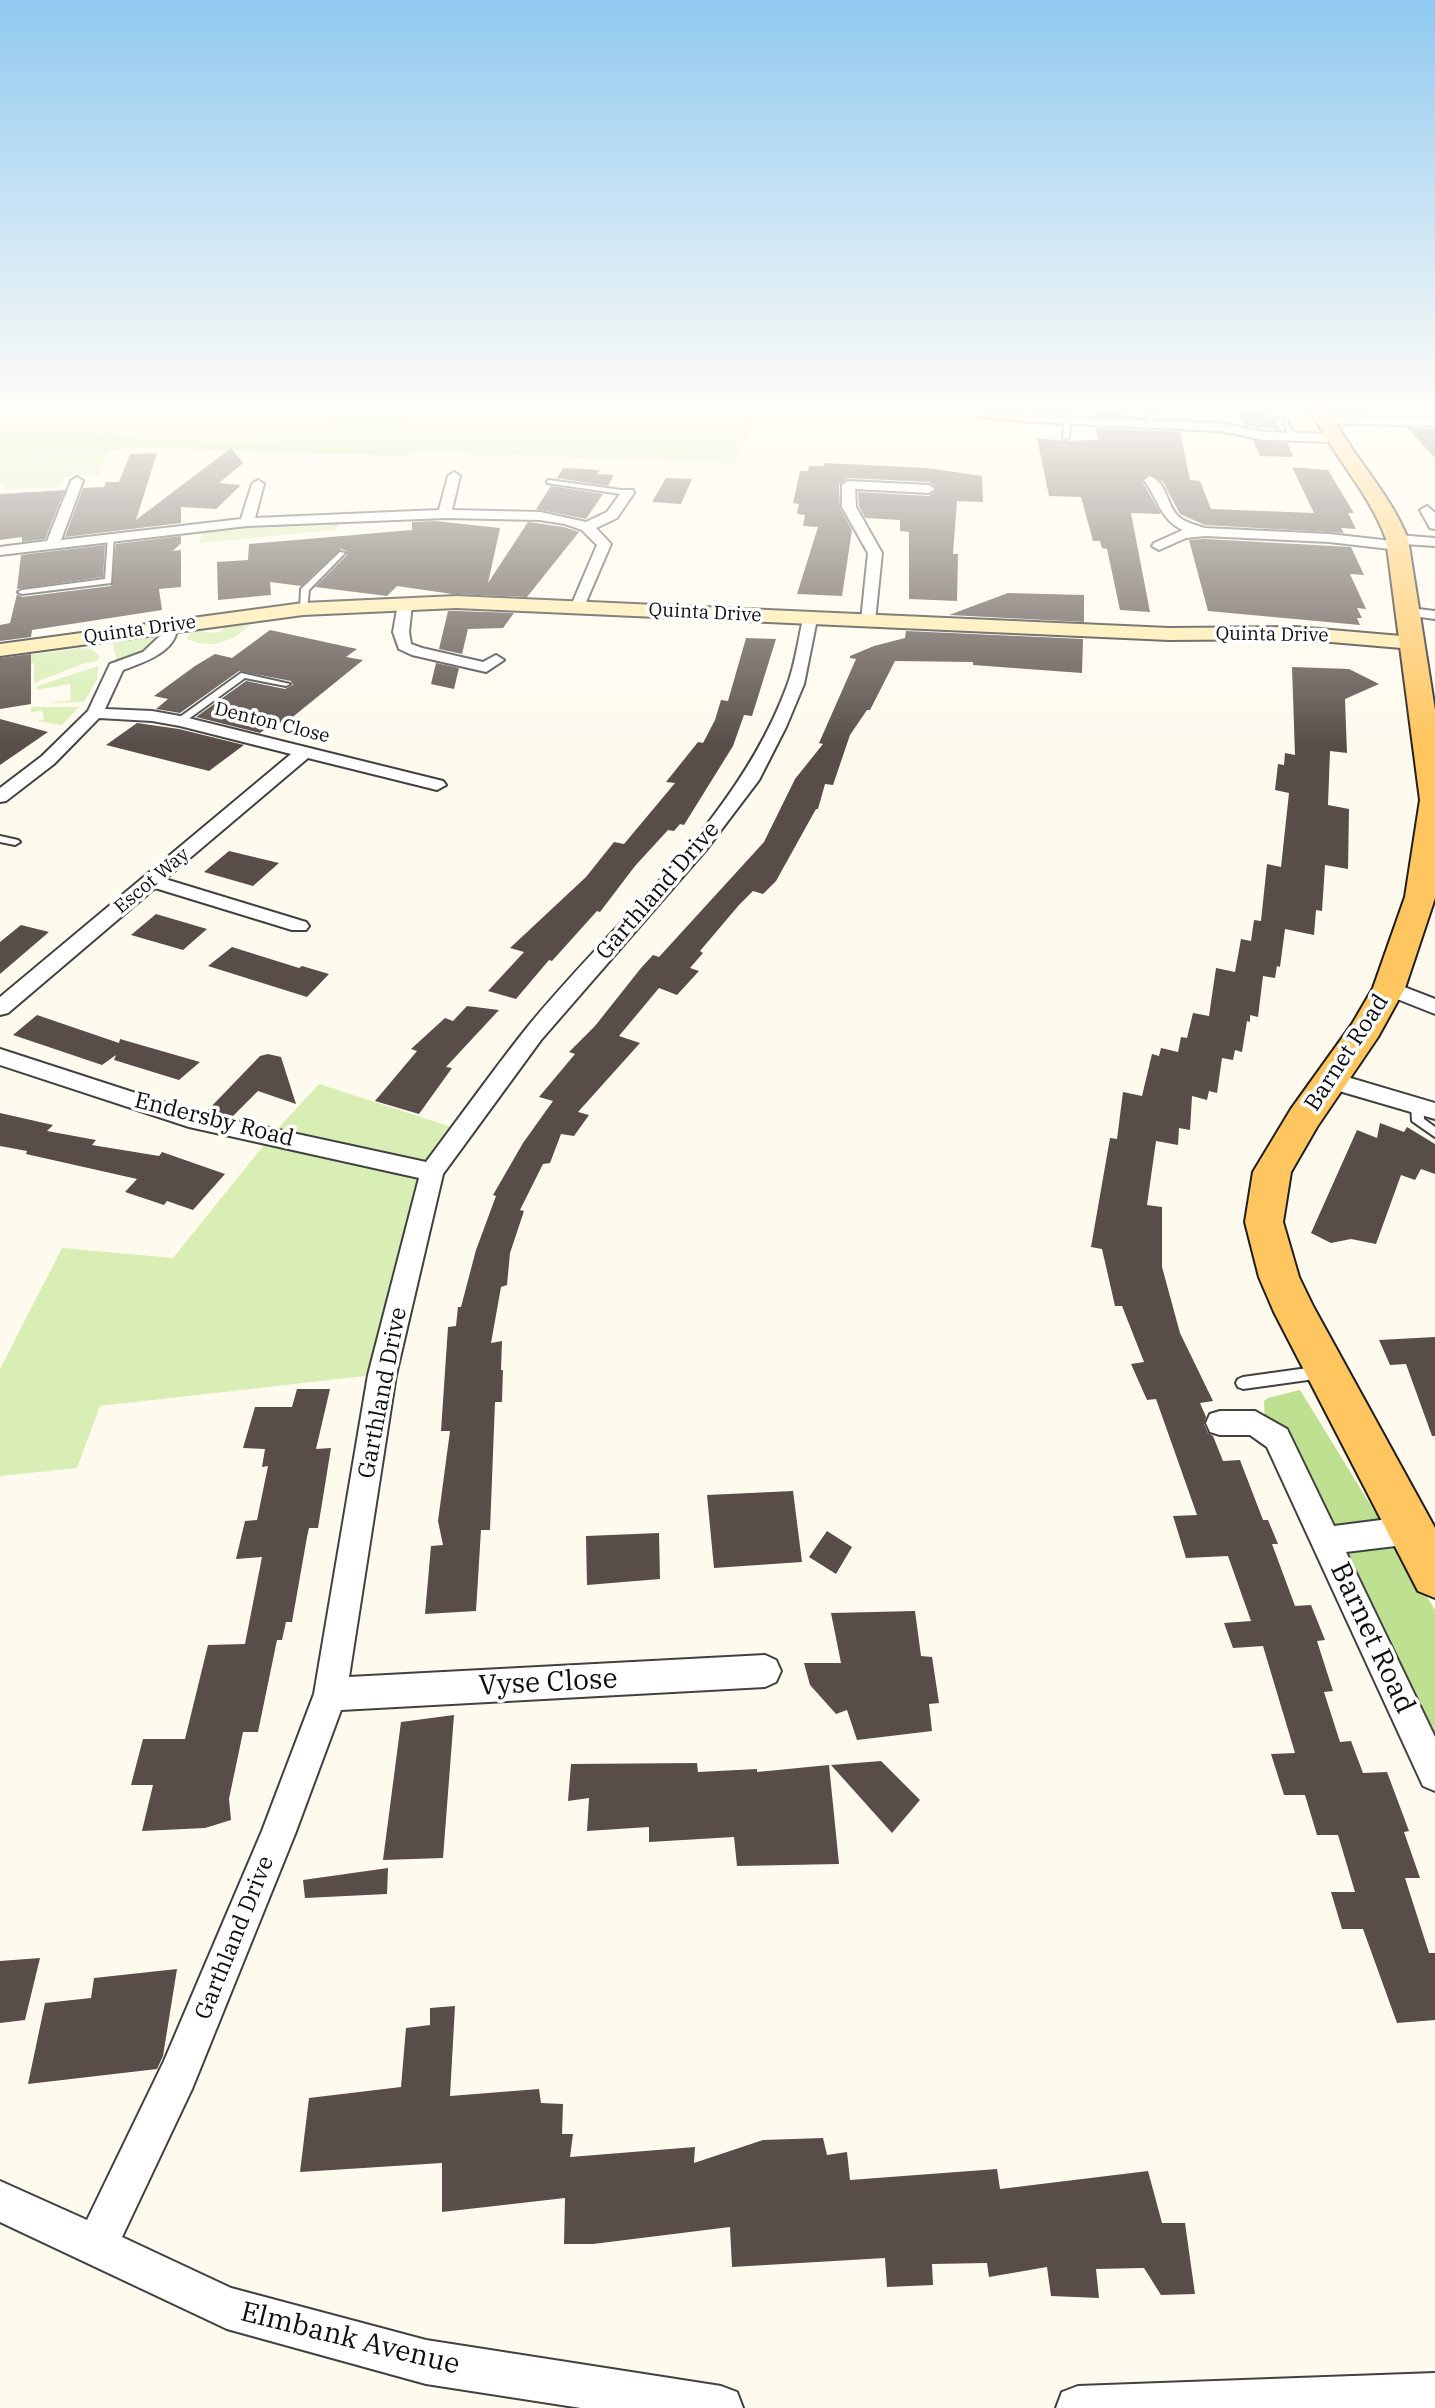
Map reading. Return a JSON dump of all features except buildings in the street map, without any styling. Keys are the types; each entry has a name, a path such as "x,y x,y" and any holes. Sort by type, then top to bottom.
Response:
{"main road":[{"name":"Barnet Road","path":"1388,521 1398,542 1434,800 1420,897 1389,988 1366,1029 1272,1172 1264,1222 1279,1277 1435,1575"}],"street":[{"path":"53,543 61,521"},
{"path":"0,551 111,536 263,521"},
{"path":"563,521 587,527 604,544 578,606"},
{"path":"587,527 599,521"},
{"path":"857,521 875,553 868,621"},
{"path":"1177,521 1188,528 1205,532"},
{"path":"1159,547 1183,534 1205,532 1435,542"},
{"name":"Quinta Drive","path":"0,650 303,609 456,603 578,606 1169,634 1296,633 1411,628"},
{"path":"405,604 401,632 404,646 416,652 486,667 496,660"},
{"path":"1411,628 1435,615"},
{"name":"Garthland Drive","path":"96,2246 178,2075 278,1834 330,1695 382,1375 432,1172 533,1035 699,846 750,780 778,727 796,684 810,619"},
{"path":"117,666 148,655 169,636 169,627"},
{"path":"0,797 48,760 95,713 117,666 110,634"},
{"name":"Denton Close","path":"95,713 142,715 180,721 437,785"},
{"name":"Escot Way","path":"0,1008 303,753"},
{"path":"152,881 299,926"},
{"path":"1389,988 1435,1007"},
{"name":"Endersby Road","path":"0,1057 190,1119 432,1172"},
{"path":"1330,1080 1426,1108"},
{"name":"Barnet Road","path":"1220,1423 1255,1423 1277,1438 1435,1774"},
{"name":"Barnet Road","path":"1327,1541 1412,1531"},
{"name":"Vyse Close","path":"330,1695 765,1671"},
{"name":"Elmbank Avenue","path":"0,2202 227,2308 426,2362 721,2408"},
{"path":"1078,2408 1435,2395"}],"lane":[{"path":"22,592 108,581 111,536"},
{"path":"303,609 305,589 342,553"},
{"path":"180,721 244,675 286,684"},
{"path":"0,839 15,842"},
{"path":"1426,1108 1418,1121 1435,1133"},
{"path":"1243,1383 1326,1371"}],"green space":[{"path":"270,521 342,521 335,530 199,543 204,526"},
{"path":"250,625 236,636 213,644 187,639 188,634 200,630 220,632 225,626"},
{"path":"169,627 148,655 118,666 111,635"},
{"path":"80,648 91,649 100,656 97,661 82,664 34,683 34,663 7,666 7,658"},
{"path":"98,666 97,680 84,702 48,703 71,700 70,684 37,690 37,686"},
{"path":"31,707 79,707 62,725 38,721 44,719 42,711 31,712"},
{"path":"319,1084 464,1131 432,1172 410,1267 365,1376 100,1406 77,1468 0,1476 0,1369 62,1248 173,1258 272,1135"},
{"path":"1300,1390 1435,1610 1435,1774 1265,1428 1264,1401"}]}
